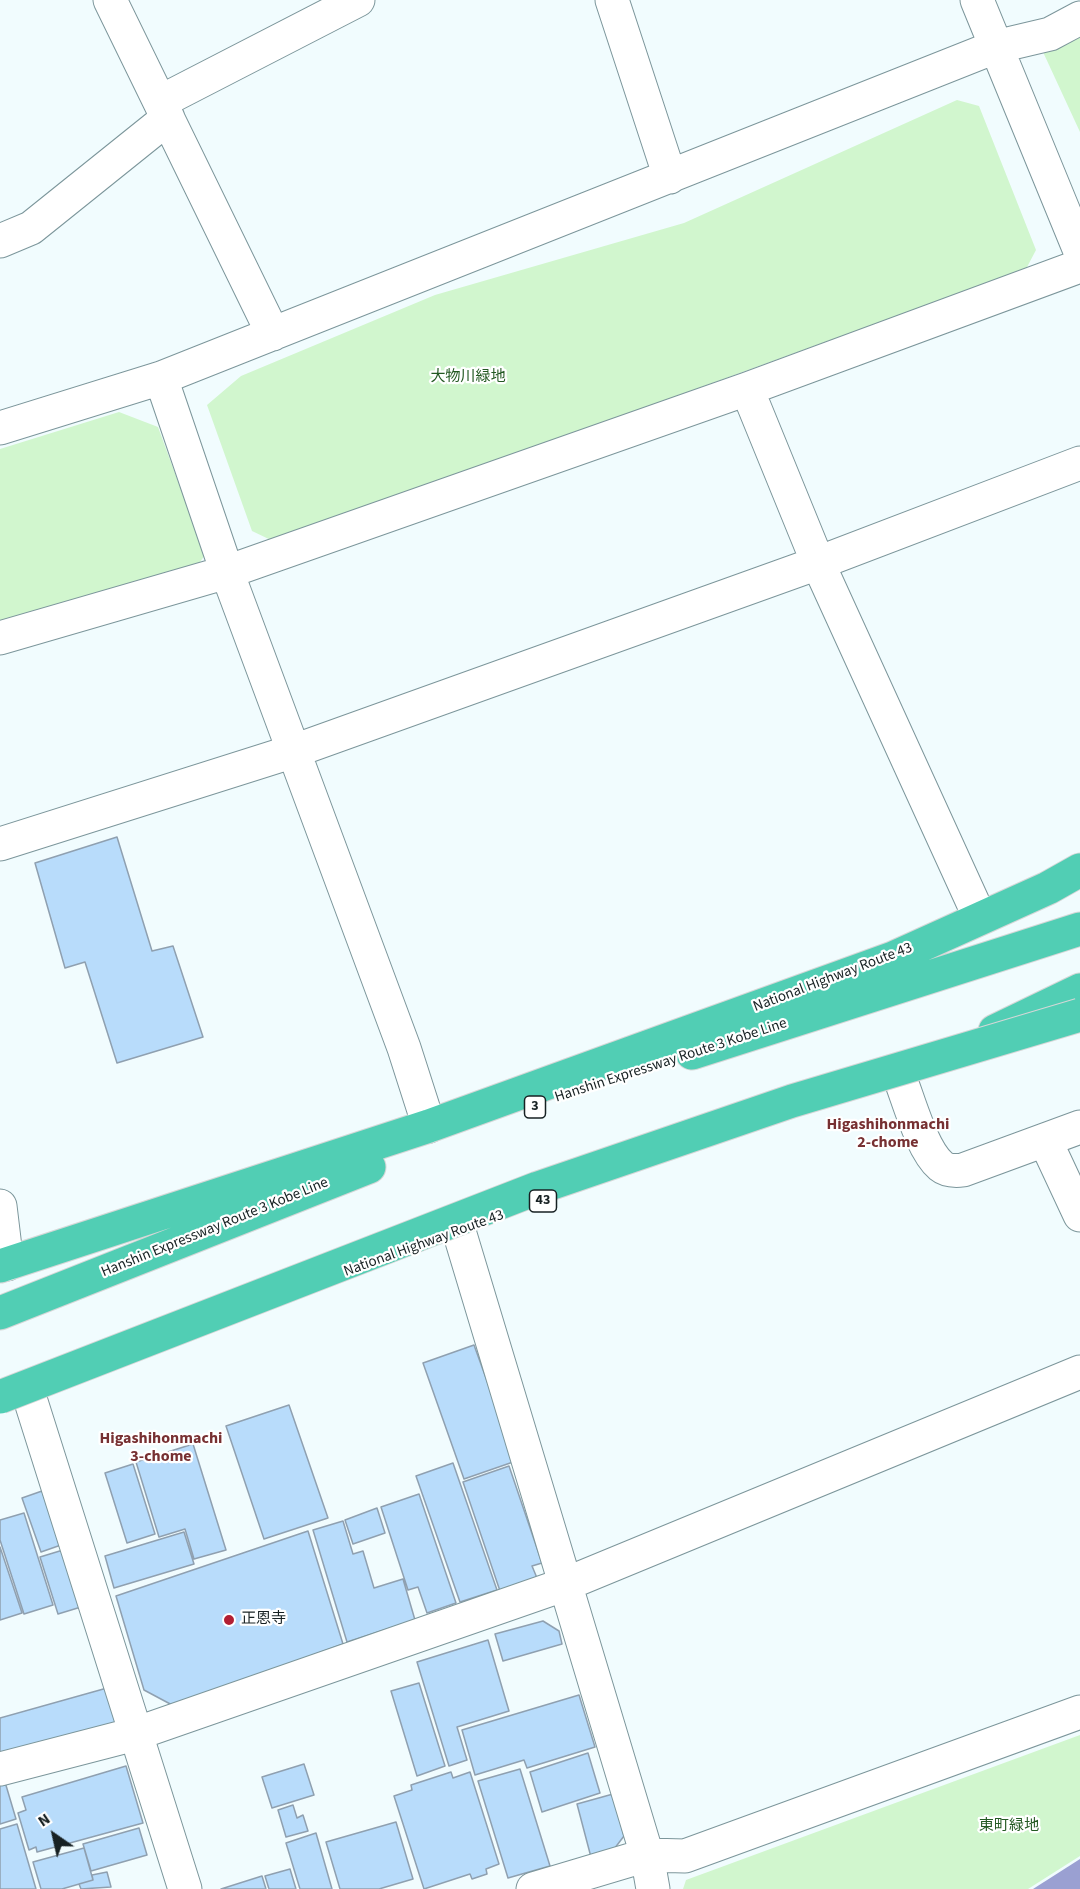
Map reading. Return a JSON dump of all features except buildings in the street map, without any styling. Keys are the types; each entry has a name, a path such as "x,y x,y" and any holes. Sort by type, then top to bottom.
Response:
{"highway":[{"name":"National Highway Route 43","path":"4,1265 429,1126 893,957 1080,870"},
{"name":"Hanshin Expressway Route 3 Kobe Line","path":"0,1313 442,1138 719,1044 1080,929"},
{"name":"National Highway Route 43","path":"9,1395 929,1062 1080,990"},
{"path":"1027,1015 1080,1006"},
{"path":"9,1395 537,1188 792,1101 1080,1015"}],"street":[{"path":"110,0 273,334"},
{"path":"0,241 31,228 164,110 358,0"},
{"path":"612,0 670,177"},
{"path":"977,0 1080,251"},
{"path":"0,428 161,378 995,47 1050,34 1080,18"},
{"path":"0,638 226,572 747,389 1080,266"},
{"path":"161,378 226,572 404,1048 429,1126"},
{"path":"747,389 818,563 980,918"},
{"path":"0,844 294,751 818,563 1080,463"},
{"path":"898,1073 928,1150 940,1166 950,1171 963,1170 1080,1127"},
{"path":"1045,1140 1080,1215"},
{"path":"0,1206 4,1265"},
{"path":"459,1231 647,1855 653,1889"},
{"path":"0,1769 135,1734 566,1584 1080,1372"},
{"path":"9,1395 135,1734 185,1889"},
{"path":"532,1889 647,1855 685,1856 1080,1712"}],"green space":[{"path":"1080,37 1080,132 1043,52"},
{"name":"大物川緑地","path":"957,100 979,106 1036,250 1026,269 275,542 252,531 207,405 241,376 435,295 684,223"},
{"path":"119,412 158,427 205,555 195,569 0,626 0,449"},
{"name":"東町緑地","path":"1080,1735 1080,1856 1028,1889 683,1889 686,1880"}],"water":[{"path":"1080,1859 1080,1889 1033,1889"}],"place":[{"name":"正恩寺","path":"229,1620"}],"district":[{"name":"Higashihonmachi 2-chome","path":"888,1134"},
{"name":"Higashihonmachi 3-chome","path":"161,1448"}]}
